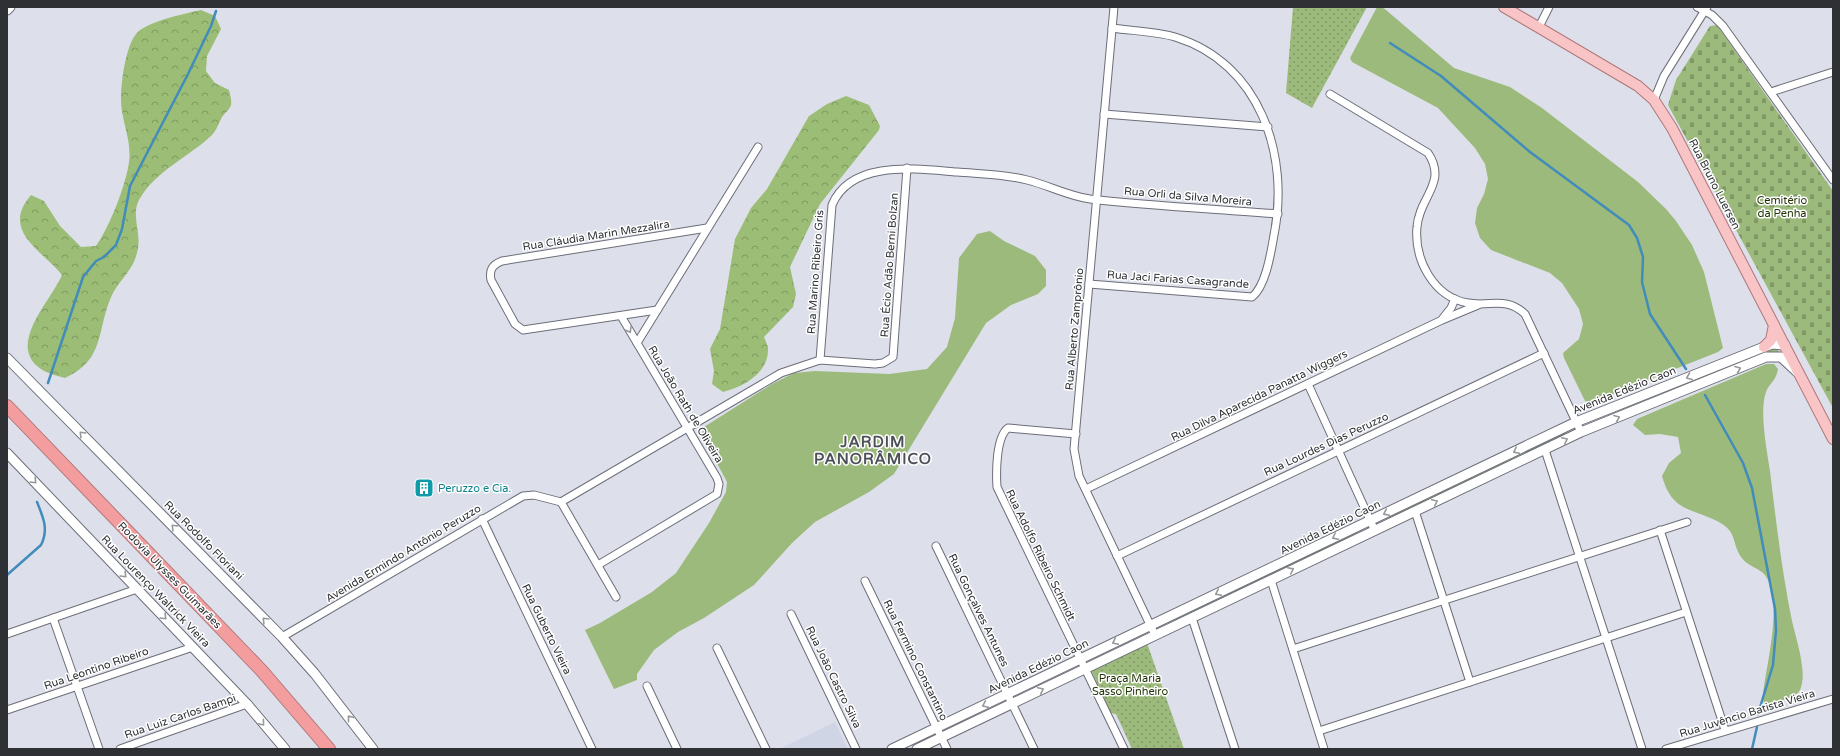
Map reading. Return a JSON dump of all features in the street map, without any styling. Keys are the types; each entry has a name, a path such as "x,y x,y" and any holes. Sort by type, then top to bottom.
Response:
{"highway":[{"name":"Rodovia Ulysses Guimarães","path":"7,406 262,671 328,748"}],"main road":[{"path":"7,10 10,7"},
{"name":"Rua Bruno Luersen","path":"1504,7 1627,79 1654,100 1672,128 1833,439"},
{"path":"1764,347 1771,340 1774,325"},
{"name":"Avenida Edézio Caon","path":"892,749 1576,422 1772,344 1785,345"},
{"name":"Avenida Edézio Caon","path":"917,749 1581,432 1766,357 1781,357 1799,372"},
{"name":"Rua Rodolfo Floriani","path":"7,358 282,637 327,690 373,749"},
{"name":"Rua Lourenço Waltrick Vieira","path":"7,453 247,704 285,749"}],"street":[{"name":"Rua Alberto Zamprônio","path":"1114,7 1074,449 1077,468 1086,490 1155,636"},
{"path":"1539,27 1549,7"},
{"path":"1697,7 1705,9 1721,23 1833,180"},
{"path":"1654,100 1664,76 1705,9"},
{"name":"Rua Jaci Farias Casagrande","path":"1089,284 1252,296 1260,288 1266,269 1278,214 1279,182 1277,162 1268,127 1258,105 1244,85 1214,57 1197,46 1175,37 1112,28"},
{"path":"1771,92 1833,72"},
{"path":"1330,94 1428,153 1433,161 1436,177 1419,215 1416,237 1417,248 1426,272 1434,282 1454,299 1469,304 1505,303 1520,309 1530,322 1581,432"},
{"path":"1104,114 1268,127"},
{"name":"Rua João Rath de Oliveira","path":"598,565 717,494 719,484 717,478 637,343 758,147"},
{"name":"Rua Marino Ribeiro Gris","path":"820,360 830,215 835,198 840,190 856,179 888,169 907,168 1018,178 1075,196 1096,199"},
{"name":"Rua Écio Adão Berni Bolzan","path":"820,360 875,364 889,361 893,357 907,168"},
{"name":"Rua Orli da Silva Moreira","path":"1096,199 1278,214"},
{"name":"Rua Cláudia Marin Mezzalira","path":"621,316 526,330 520,329 515,324 491,280 491,268 495,264 502,261 707,228"},
{"path":"1442,320 1451,308 1454,299"},
{"name":"Rua Dilva Aparecida Panatta Wiggers","path":"1086,490 1442,320 1482,304"},
{"path":"637,343 621,316 657,310"},
{"name":"Rua Lourdes Dias Peruzzo","path":"1117,556 1544,353"},
{"path":"616,597 561,502 781,373 820,360"},
{"path":"1308,384 1375,531"},
{"name":"Rua Adolfo Ribeiro Schmidt","path":"1076,434 1008,428 1001,435 997,479 1000,496 1124,749"},
{"path":"1545,450 1642,749"},
{"name":"Avenida Ermindo Antônio Peruzzo","path":"282,637 523,496 534,495 561,502"},
{"path":"1415,511 1470,682"},
{"name":"Rua Guberto Vieira","path":"482,519 592,749"},
{"path":"1293,649 1687,522"},
{"path":"1660,530 1725,730"},
{"name":"Rua Gonçalves Antunes","path":"936,546 1034,749"},
{"path":"1271,580 1324,749"},
{"name":"Rua Fermino Constantino","path":"866,581 947,749"},
{"path":"7,634 137,589"},
{"path":"1318,731 1686,612"},
{"name":"Rua João Castro Silva","path":"791,614 856,749"},
{"path":"53,618 99,749"},
{"path":"1192,618 1235,749"},
{"name":"Rua Leontino Ribeiro","path":"7,710 193,647"},
{"path":"717,648 766,749"},
{"path":"647,686 677,749"},
{"name":"Rua Juvêncio Batista Vieira","path":"1666,749 1725,730 1833,699"},
{"name":"Rua Luiz Carlos Bampi","path":"120,749 247,704"}],"shaded area":[{"path":"835,722 848,749 779,749"}],"green space":[{"path":"1293,7 1367,7 1312,108 1286,93"},
{"path":"1377,7 1382,7 1386,10 1454,68 1510,87 1542,108 1638,182 1666,209 1692,245 1704,272 1723,348 1718,352 1590,403 1585,401 1563,353 1579,339 1583,324 1579,309 1562,283 1550,273 1491,250 1480,238 1475,223 1477,208 1484,194 1488,179 1485,164 1475,148 1438,108 1352,62 1350,58"},
{"path":"201,10 215,16 221,29 207,56 206,71 215,83 229,90 231,105 229,110 222,117 212,135 163,172 139,200 136,212 139,242 136,256 131,268 112,295 94,353 78,370 65,378 46,372 33,361 28,350 29,337 34,324 62,275 27,239 22,230 20,219 23,208 31,195 44,201 60,226 81,247 96,246 106,229 116,206 129,162 130,154 128,138 121,107 121,99 123,72 131,43 135,35 146,26 169,18"},
{"name":"Cemitério da Penha","path":"1717,25 1833,191 1833,408 1668,105 1676,80 1710,26"},
{"path":"846,96 869,105 880,126 879,130 820,204 790,267 796,294 793,307 764,337 768,349 767,358 764,365 753,378 746,383 723,392 712,384 714,371 710,349 720,329 735,239 751,208 767,189 809,116 827,104"},
{"path":"990,231 1004,241 1035,256 1046,270 1046,286 1038,294 1011,305 986,323 894,474 869,492 815,522 792,543 754,585 704,618 678,632 654,650 637,674 637,680 614,689 585,630 600,623 652,592 676,573 709,523 726,492 727,482 702,435 704,427 772,384 794,373 815,371 889,374 927,369 947,347 955,318 959,258 977,234"},
{"path":"1771,348 1777,349 1780,353 1767,353 1596,420"},
{"path":"1766,364 1774,364 1778,369 1776,377 1766,392 1763,420 1782,565 1788,603 1803,675 1800,690 1797,693 1778,702 1764,705 1763,695 1774,616 1770,586 1765,575 1760,570 1746,563 1741,557 1731,533 1724,525 1707,516 1689,510 1676,502 1671,496 1662,476 1669,463 1681,453 1678,437 1660,434 1645,435 1633,425 1637,419"},
{"path":"1564,433 1567,435 1390,518 1388,517"},
{"path":"1357,531 1357,534 1170,624 1168,623"},
{"name":"Praça Maria Sasso Pinheiro","path":"1147,643 1184,749 1132,749 1116,714 1111,713 1091,670"}],"waterway":[{"path":"48,383 83,277 96,261 104,257 116,245 122,229 130,186 188,74 211,26 216,11"},
{"path":"1390,43 1441,76 1530,152 1629,225 1637,238 1643,257 1642,282 1650,314 1686,369"},
{"path":"1705,395 1743,463 1752,488 1775,609 1776,630 1773,665 1758,714"},
{"path":"7,575 41,545 45,534 45,528 37,502"},
{"path":"1752,749 1757,727"}],"place":[{"name":"Peruzzo e Cia.","path":"424,488"}],"district":[{"name":"JARDIM PANORÂMICO","path":"873,450"}]}
